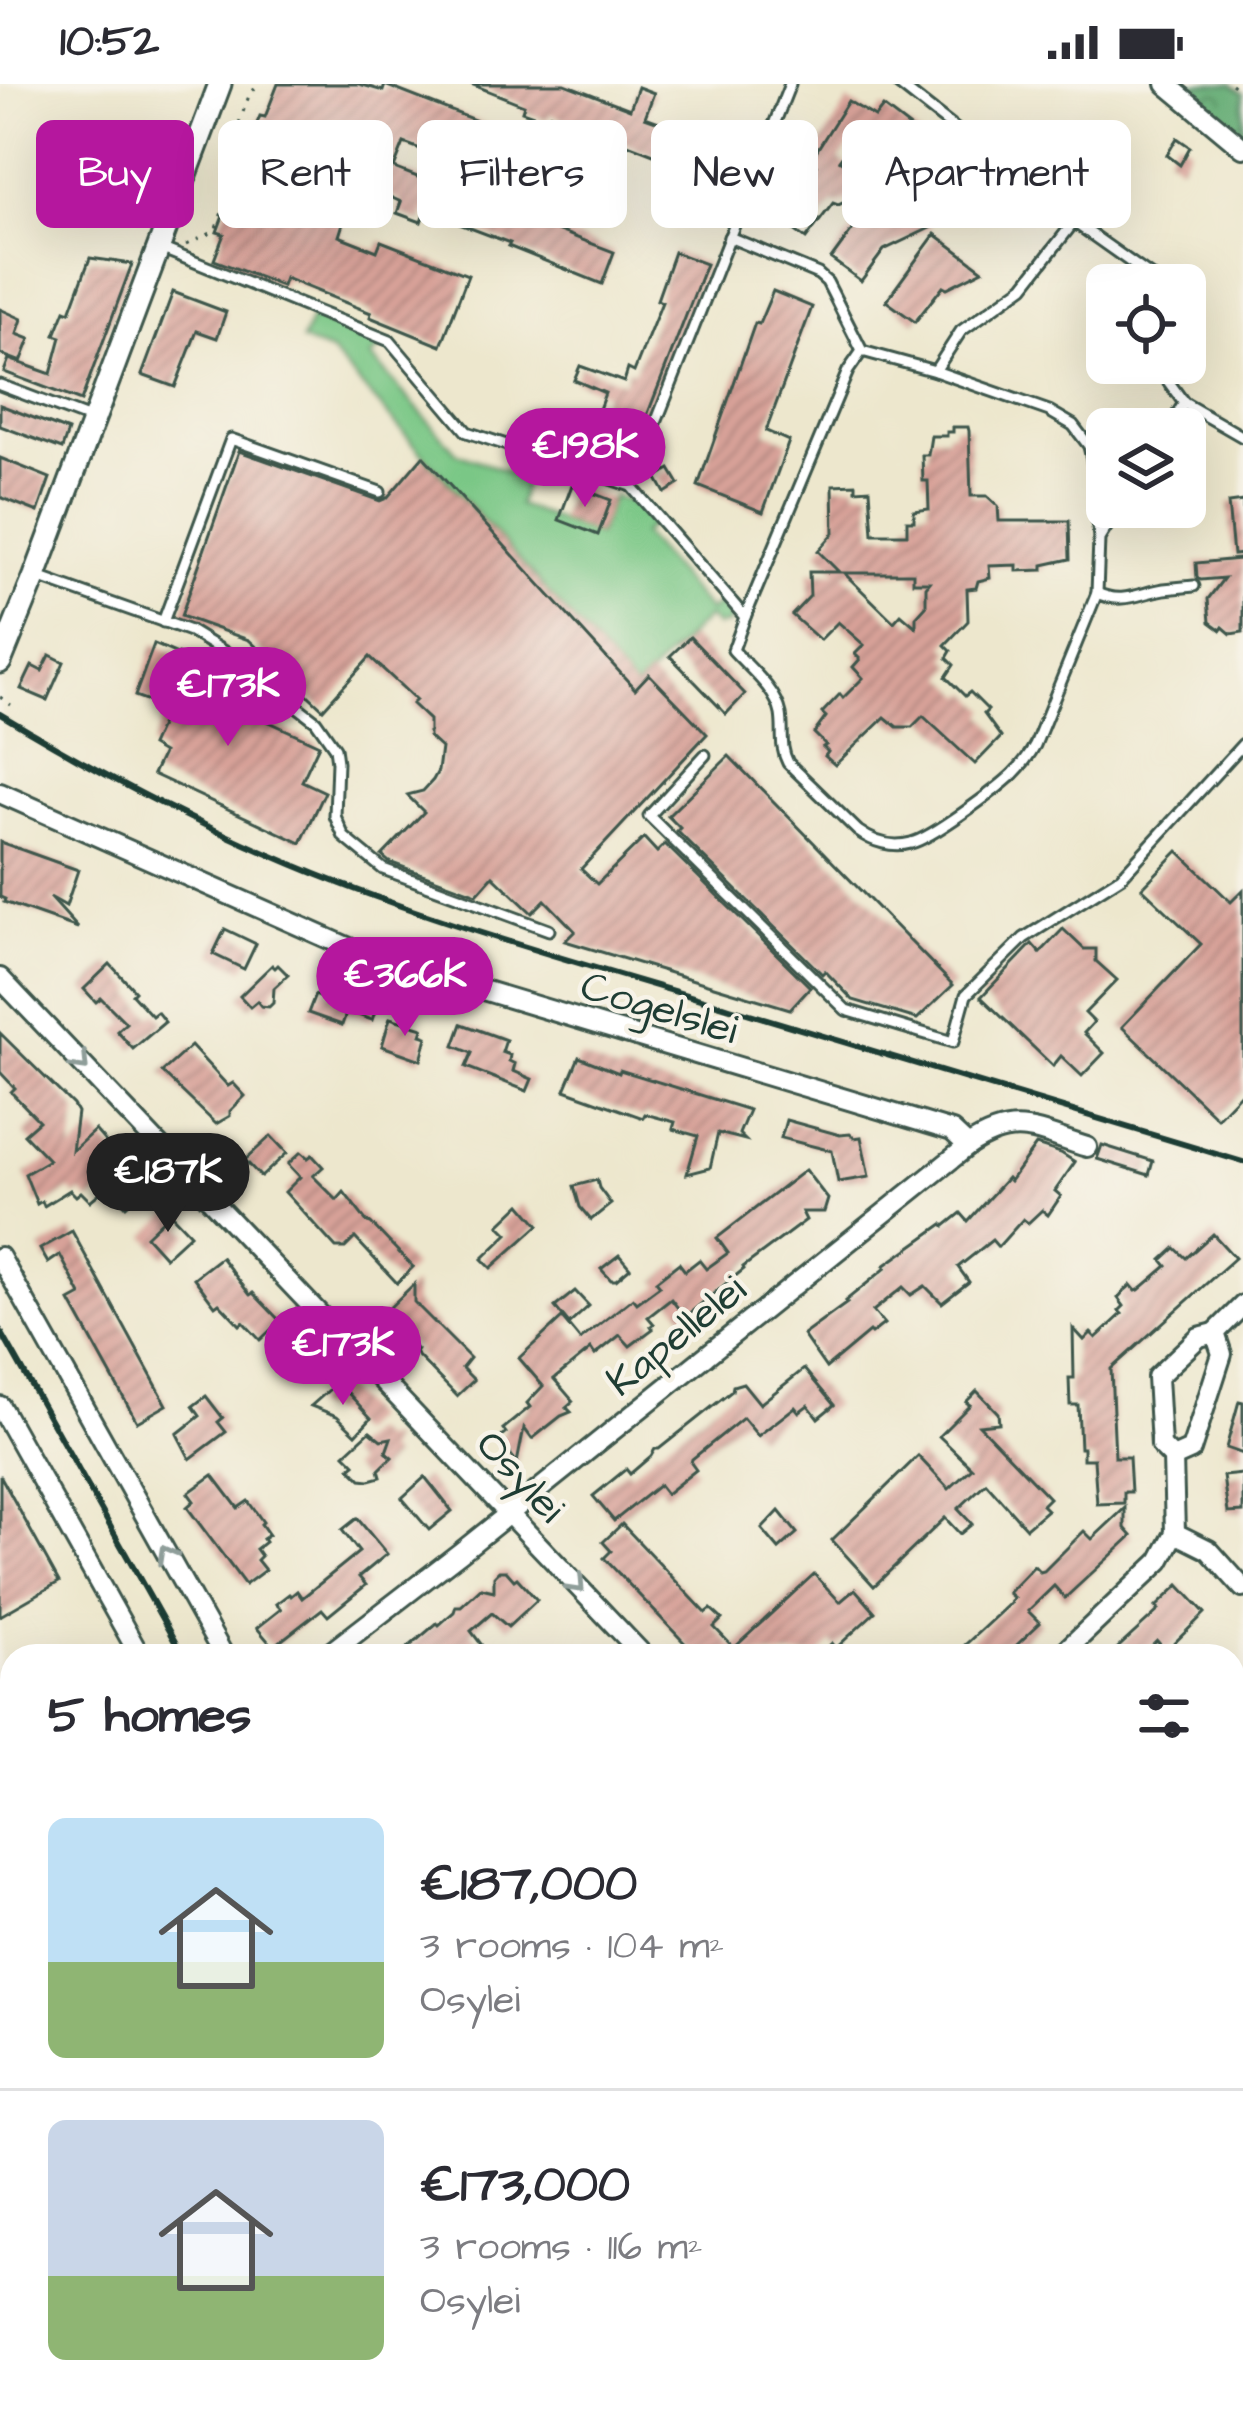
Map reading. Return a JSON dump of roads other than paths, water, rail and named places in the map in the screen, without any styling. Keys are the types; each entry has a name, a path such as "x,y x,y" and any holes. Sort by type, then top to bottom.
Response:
{"street":[{"path":"0,662 166,251 220,84"},
{"path":"1166,84 1243,148"},
{"name":"Cogelslei","path":"0,793 364,954 952,1131 968,1146"},
{"name":"Osylei","path":"0,978 633,1644"},
{"name":"Kapellelei","path":"341,1644 968,1146 992,1131 1014,1127 1087,1148"},
{"path":"0,1257 217,1644"},
{"path":"1073,1644 1160,1562 1175,1533 1173,1458 1162,1446 1157,1377 1199,1337 1215,1333 1243,1305"},
{"path":"1173,1458 1191,1450 1222,1354 1215,1333"},
{"path":"0,1406 133,1644"},
{"path":"1175,1533 1209,1550 1243,1588"}],"lane":[{"path":"631,486 790,84"},
{"path":"898,84 944,120"},
{"path":"935,371 961,331 1024,286 1069,228"},
{"path":"1082,228 1133,264"},
{"path":"729,237 818,274 837,299 862,351 1049,411 1073,425 1086,443"},
{"path":"166,251 390,341 467,431 631,486 745,617"},
{"path":"862,351 848,371 733,650 776,698 782,751 788,763 858,830 879,842 901,844 927,836 1004,782 1028,759 1097,592 1098,528"},
{"path":"1171,384 1184,403 1243,437"},
{"path":"0,385 94,420"},
{"path":"1181,408 1184,403"},
{"path":"163,622 231,439 380,492"},
{"path":"1099,539 1106,528"},
{"path":"35,576 213,643 328,734 338,763 335,816 344,837 383,868 550,930"},
{"path":"1097,592 1127,599 1194,586"},
{"path":"705,755 649,816 846,1010 953,1042 966,995 1024,938 1121,877 1243,744"}],"railway":[{"path":"0,714 124,785 210,827 389,902 534,950 1243,1162"},
{"path":"0,1330 176,1644"}]}
